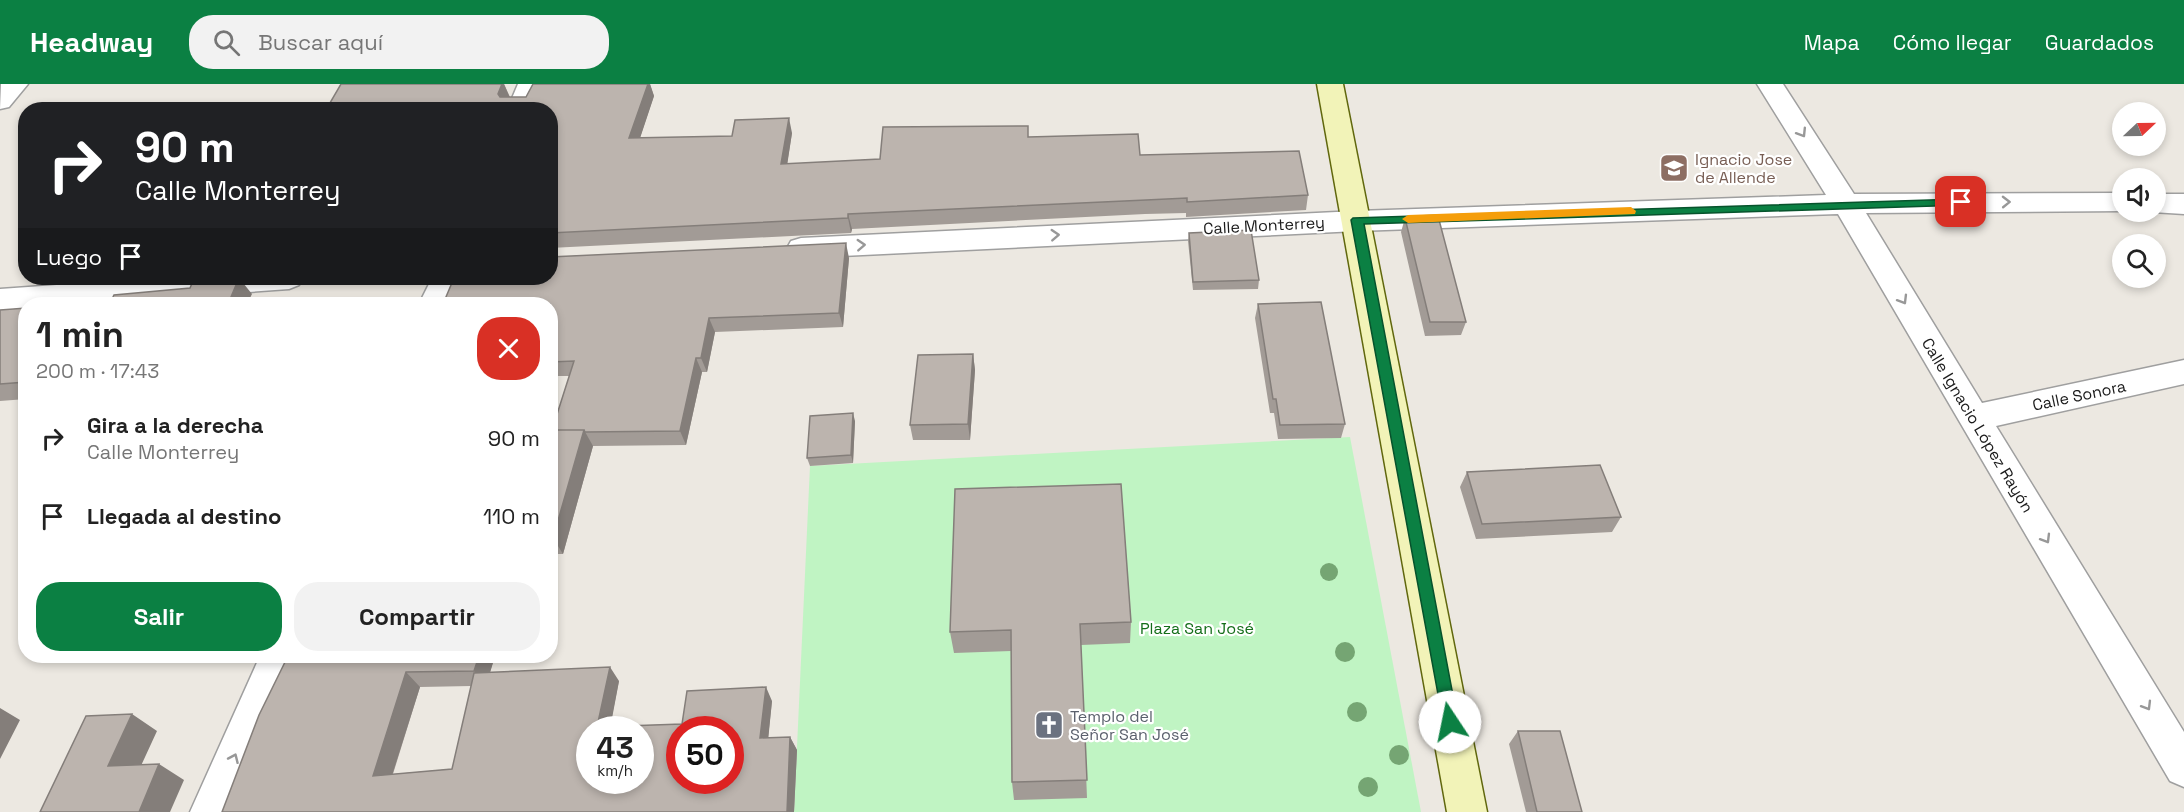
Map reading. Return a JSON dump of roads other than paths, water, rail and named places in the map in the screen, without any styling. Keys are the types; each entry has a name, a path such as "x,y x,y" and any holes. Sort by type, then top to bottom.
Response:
{"main road":[{"path":"1330,84 1467,812"}],"street":[{"path":"0,88 10,84"},
{"path":"0,101 15,84"},
{"path":"523,102 531,84"},
{"name":"Calle Ignacio López Rayón","path":"1770,84 1846,204 2184,768"},
{"name":"Calle Monterrey","path":"776,249 1357,220 1846,204 2112,202"},
{"path":"2166,203 2184,204"},
{"path":"39,297 197,285"},
{"path":"0,300 18,299"},
{"name":"Calle Sonora","path":"1973,418 2184,372"},
{"path":"210,812 276,663"}],"place":[{"name":"Ignacio Jose de Allende","path":"1674,168"},
{"name":"Templo del Señor San José","path":"1049,725"}],"park label":[{"name":"Plaza San José","path":"1197,628"}]}
